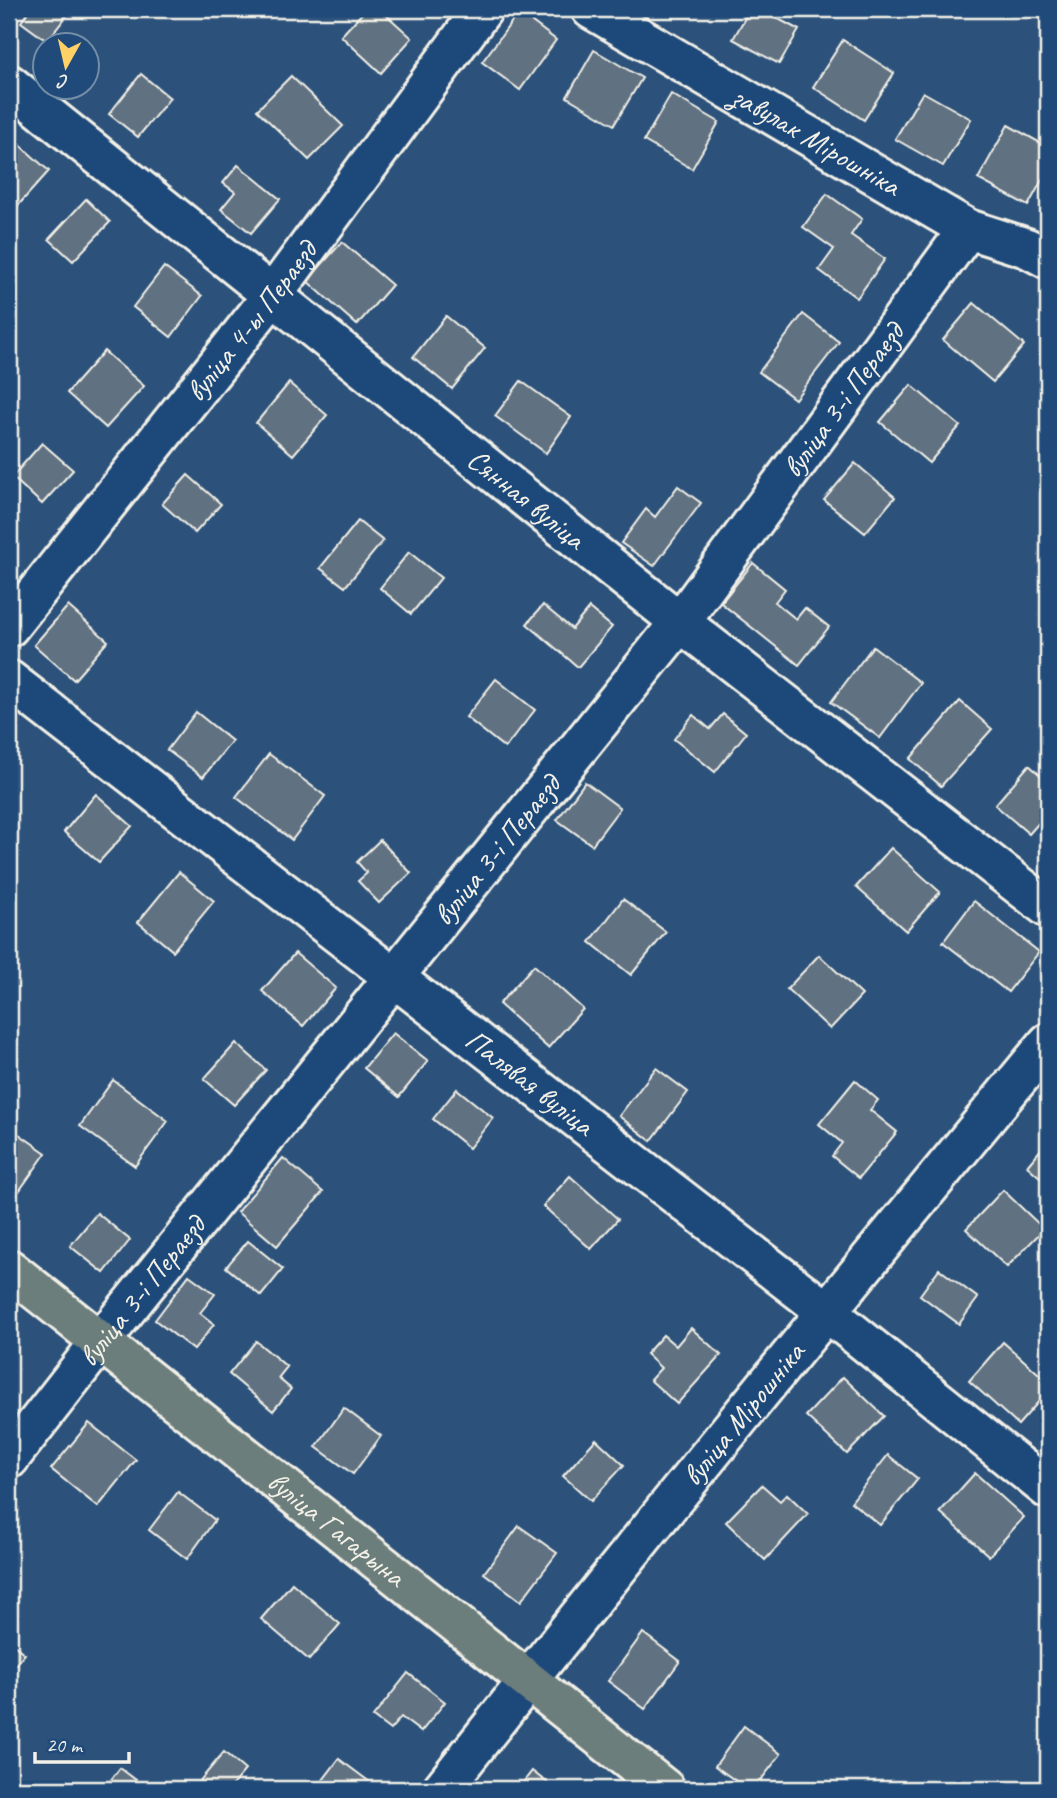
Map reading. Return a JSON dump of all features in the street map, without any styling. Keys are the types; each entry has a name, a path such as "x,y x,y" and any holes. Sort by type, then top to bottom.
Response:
{"main road":[{"name":"вуліца Гагарына","path":"9,1269 665,1789"}],"street":[{"name":"вуліца 4-ы Пераезд","path":"9,627 272,296 483,9"},
{"name":"завулак Мірошніка","path":"591,9 968,229 1027,248 1048,259"},
{"name":"Сянная вуліца","path":"9,84 680,622 1048,908"},
{"name":"вуліца 3-і Пераезд","path":"9,1459 680,622 968,229"},
{"name":"Палявая вуліца","path":"9,680 826,1311 1048,1489"},
{"name":"вуліца Мірошніка","path":"442,1789 826,1311 1048,1043"}],"building":[{"path":"30,9 72,9 54,32 35,32 21,22"},
{"path":"366,9 380,9 412,38 381,73 341,36"},
{"path":"750,9 760,9 799,30 779,64 733,39"},
{"path":"519,12 556,40 520,90 482,62"},
{"path":"843,40 894,73 864,120 813,87"},
{"path":"594,50 642,78 614,125 567,97"},
{"path":"141,74 170,98 138,137 109,114"},
{"path":"291,76 343,126 309,160 257,110"},
{"path":"923,92 971,119 943,166 895,139"},
{"path":"671,94 719,122 692,169 644,141"},
{"path":"1008,125 1048,147 1048,169 1028,206 978,179"},
{"path":"9,135 49,171 14,210 9,205"},
{"path":"238,165 280,199 251,233 221,209 235,192 223,183"},
{"path":"827,194 862,219 851,235 885,259 857,298 819,270 834,249 803,227"},
{"path":"86,199 110,222 73,261 49,239"},
{"path":"342,242 392,285 357,325 307,281"},
{"path":"164,267 202,296 171,337 133,307"},
{"path":"974,303 1024,345 993,382 943,340"},
{"path":"803,314 839,342 795,399 759,372"},
{"path":"446,316 485,348 452,389 413,357"},
{"path":"104,351 144,386 106,428 67,393"},
{"path":"521,381 571,417 546,453 495,416"},
{"path":"289,383 327,415 293,455 256,423"},
{"path":"911,385 960,426 929,463 880,422"},
{"path":"42,443 73,470 42,504 12,477"},
{"path":"855,463 895,497 865,533 824,500"},
{"path":"188,475 221,504 195,533 162,504"},
{"path":"678,486 701,503 654,566 621,543 646,509 655,517"},
{"path":"358,521 383,541 345,587 320,568"},
{"path":"409,552 441,578 411,614 380,588"},
{"path":"753,563 785,589 775,602 796,619 805,608 829,627 799,665 721,603"},
{"path":"543,605 572,629 589,608 612,627 578,667 527,624"},
{"path":"68,606 108,641 74,680 34,645"},
{"path":"873,646 921,683 880,738 831,702"},
{"path":"496,679 535,710 505,748 466,717"},
{"path":"960,701 992,729 941,786 910,759"},
{"path":"196,712 232,741 203,777 167,750"},
{"path":"723,714 746,733 715,772 674,739 693,715 710,729"},
{"path":"269,754 325,796 292,840 236,797"},
{"path":"1029,765 1048,782 1048,821 1044,817 1029,834 995,805"},
{"path":"585,782 620,808 592,845 557,820"},
{"path":"96,794 132,826 99,862 64,832"},
{"path":"380,840 411,873 379,903 358,881 367,873 357,862"},
{"path":"891,848 940,892 906,931 856,887"},
{"path":"179,872 214,901 173,951 138,922"},
{"path":"623,899 666,932 631,975 590,942"},
{"path":"974,901 1039,952 1008,992 943,942"},
{"path":"295,953 336,988 303,1026 262,991"},
{"path":"819,955 862,995 830,1029 787,989"},
{"path":"534,965 583,1009 548,1048 499,1004"},
{"path":"393,1033 428,1061 399,1097 364,1068"},
{"path":"236,1043 266,1070 234,1105 204,1079"},
{"path":"656,1068 688,1092 651,1141 619,1116"},
{"path":"113,1080 168,1121 135,1166 80,1126"},
{"path":"855,1080 878,1100 870,1110 897,1132 859,1178 832,1156 842,1143 819,1124"},
{"path":"457,1089 493,1118 469,1148 433,1119"},
{"path":"9,1127 46,1153 17,1194 9,1188"},
{"path":"1048,1141 1048,1184 1027,1166"},
{"path":"283,1158 323,1192 277,1246 237,1212"},
{"path":"570,1176 618,1219 591,1249 543,1206"},
{"path":"1003,1190 1044,1229 1007,1267 966,1229"},
{"path":"97,1213 130,1240 104,1273 70,1246"},
{"path":"248,1241 283,1269 261,1296 226,1267"},
{"path":"939,1269 978,1298 959,1324 920,1295"},
{"path":"189,1275 215,1294 200,1313 214,1324 194,1350 155,1320"},
{"path":"691,1328 721,1355 677,1404 650,1380 661,1368 646,1354 663,1335 676,1346"},
{"path":"256,1341 287,1367 278,1378 291,1389 273,1411 229,1374"},
{"path":"1003,1342 1048,1382 1048,1391 1018,1425 969,1381"},
{"path":"843,1377 884,1416 847,1454 806,1416"},
{"path":"344,1408 381,1436 353,1474 316,1447"},
{"path":"89,1423 136,1460 98,1507 51,1469"},
{"path":"596,1439 624,1465 591,1501 563,1476"},
{"path":"888,1455 918,1479 880,1525 851,1502"},
{"path":"975,1473 1024,1517 989,1556 940,1512"},
{"path":"762,1485 780,1501 787,1494 808,1514 765,1560 726,1522"},
{"path":"178,1492 215,1520 187,1559 149,1530"},
{"path":"519,1526 557,1553 521,1601 484,1573"},
{"path":"292,1583 340,1624 309,1660 261,1619"},
{"path":"643,1633 680,1661 645,1709 608,1681"},
{"path":"9,1641 25,1654 9,1673"},
{"path":"408,1673 445,1702 421,1732 401,1717 390,1730 373,1717"},
{"path":"744,1726 781,1754 754,1789 747,1789 715,1766"},
{"path":"224,1752 245,1770 229,1789 193,1789"},
{"path":"339,1759 378,1788 328,1789 320,1784"},
{"path":"120,1768 148,1789 104,1789"},
{"path":"532,1771 555,1789 518,1789"}]}
